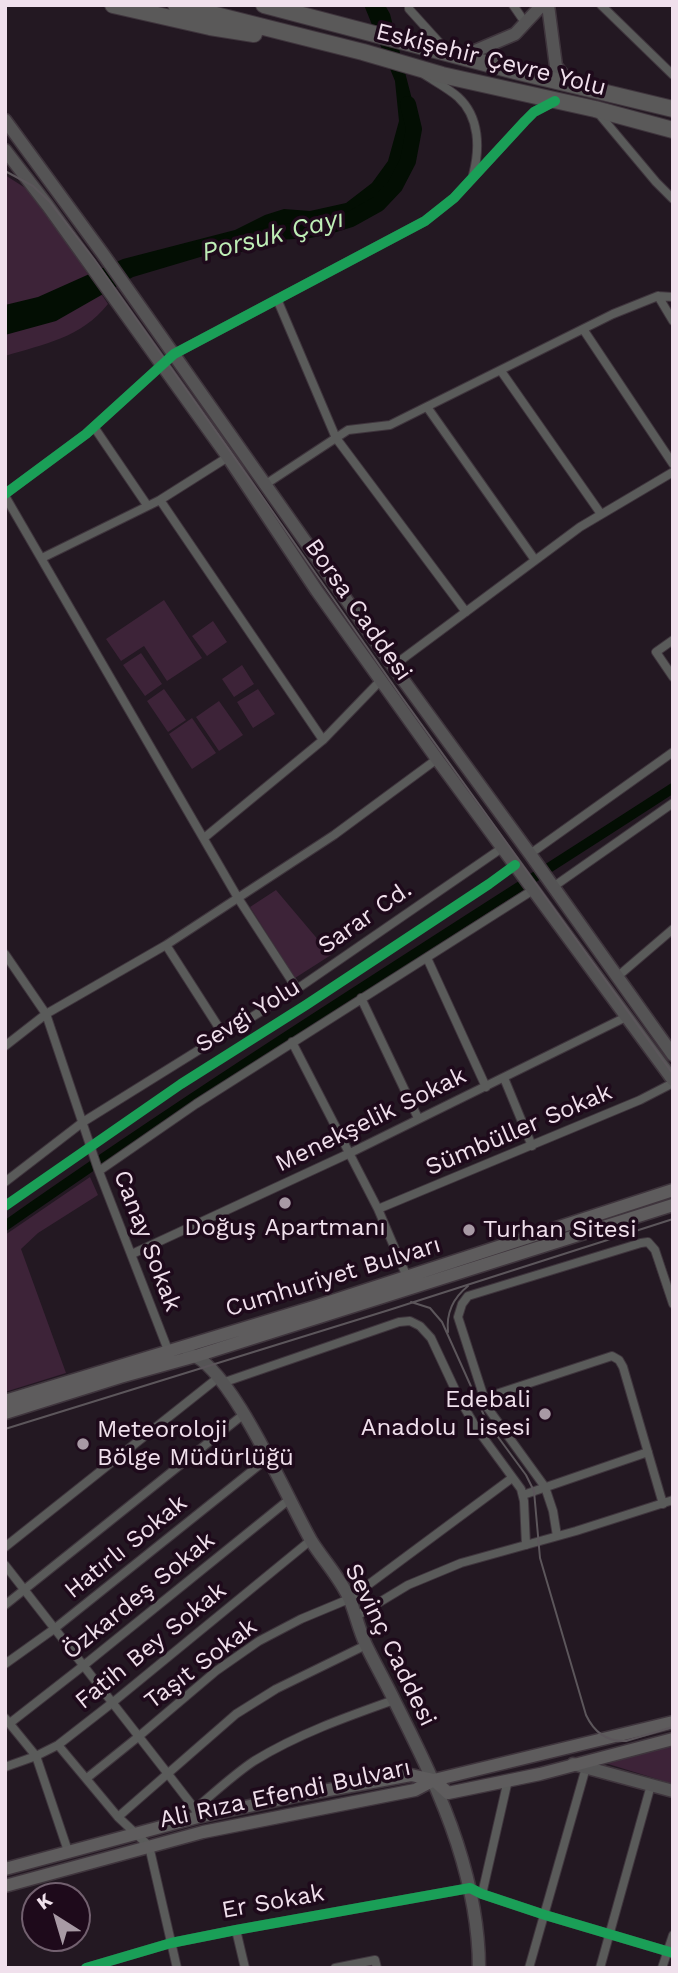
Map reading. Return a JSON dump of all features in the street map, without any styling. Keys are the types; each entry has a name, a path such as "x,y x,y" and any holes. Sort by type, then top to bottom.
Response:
{"highway":[{"path":"113,5 210,27 363,52"},
{"name":"Eskişehir Çevre Yolu","path":"176,5 363,52 442,75 595,109 673,130"},
{"name":"Eskişehir Çevre Yolu","path":"264,5 673,109"},
{"path":"304,5 351,27"}],"main road":[{"path":"455,55 515,34 542,5"},
{"path":"548,5 556,66 571,85"},
{"path":"5,120 20,142"},
{"path":"5,130 20,142"},
{"name":"Borsa Caddesi","path":"20,142 131,293 393,666 673,1055"},
{"name":"Borsa Caddesi","path":"5,150 228,457 317,591 437,759 673,1081"},
{"name":"Cumhuriyet Bulvarı","path":"5,1401 317,1306 673,1189"},
{"name":"Cumhuriyet Bulvarı","path":"5,1413 196,1356 673,1205"},
{"path":"168,1350 196,1356"},
{"name":"Sevinç Caddesi","path":"196,1356 221,1380 244,1414 291,1498 311,1541 349,1598 366,1646 433,1780 476,1891 479,1968"},
{"path":"433,1780 673,1722"},
{"path":"433,1780 447,1793 540,1774 673,1739"},
{"path":"525,1759 573,1764 589,1771 673,1791"},
{"path":"540,1774 589,1771"},
{"name":"Ali Rıza Efendi Bulvarı","path":"5,1869 196,1813 411,1775 433,1780"},
{"name":"Ali Rıza Efendi Bulvarı","path":"5,1886 216,1829 415,1790 433,1780"}],"street":[{"path":"409,5 423,25 455,55"},
{"path":"513,5 526,24"},
{"path":"601,5 673,75"},
{"path":"411,67 460,99 469,112 478,138 477,161 472,178"},
{"path":"297,989 238,898 5,495 94,426 174,354 425,221 454,198 524,121 534,112 555,101"},
{"path":"595,109 673,199"},
{"path":"266,484 348,430 390,425 613,314 658,296 673,297"},
{"path":"658,296 673,321"},
{"path":"277,299 336,438 466,612"},
{"path":"583,329 673,464"},
{"path":"501,371 601,514"},
{"path":"427,408 535,560"},
{"path":"94,426 147,505"},
{"path":"42,558 160,500 228,457"},
{"path":"393,666 580,527 673,472"},
{"path":"160,500 323,740"},
{"path":"673,640 656,652 673,677"},
{"path":"204,838 323,740 381,680"},
{"path":"532,856 673,752"},
{"path":"5,1046 46,1014 166,945 334,835 437,759"},
{"path":"550,882 673,803"},
{"name":"Sarar Cd.","path":"5,1182 83,1122 297,989 502,848"},
{"path":"99,1170 196,1104 427,958 532,888"},
{"path":"617,977 673,929"},
{"path":"166,945 223,1034"},
{"name":"Canay Sokak","path":"5,954 46,1014 99,1170 168,1350"},
{"path":"427,958 486,1087"},
{"path":"361,998 418,1118"},
{"name":"Menekşelik Sokak","path":"132,1254 350,1153 626,1017"},
{"path":"292,1042 378,1209 407,1277"},
{"path":"504,1078 532,1146"},
{"name":"Sümbüller Sokak","path":"378,1209 640,1100 673,1081"},
{"path":"557,1536 545,1487 493,1415 484,1398 458,1317 462,1304 468,1296 649,1242 655,1250 673,1304"},
{"path":"5,1547 221,1380 399,1322 410,1321 420,1326 431,1338 471,1419 521,1489 526,1545"},
{"path":"484,1398 612,1356 619,1360 663,1504"},
{"path":"5,1605 244,1414"},
{"path":"523,1496 648,1452"},
{"name":"Hatırlı Sokak","path":"5,1664 54,1629 268,1458"},
{"name":"Taşıt Sokak","path":"86,1778 216,1671 259,1641 349,1598 512,1478"},
{"name":"Özkardeş Sokak","path":"8,1721 83,1667 291,1498"},
{"path":"355,1617 408,1585 461,1563 673,1500"},
{"name":"Fatih Bey Sokak","path":"5,1767 58,1745 311,1541"},
{"path":"5,1565 196,1813 252,1763 288,1742 330,1723 394,1700"},
{"path":"118,1817 236,1714 276,1689 366,1646"},
{"path":"8,1721 36,1756 68,1851"},
{"path":"58,1745 118,1817 149,1846 177,1968"},
{"path":"529,1968 589,1771"},
{"path":"508,1780 476,1891 545,1915 670,1952"},
{"path":"600,1968 651,1784"},
{"name":"Er Sokak","path":"86,1968 171,1943 236,1930 476,1891"},
{"path":"236,1930 245,1968"},
{"path":"662,1968 670,1952 673,1935"},
{"path":"335,1968 375,1960 377,1968"}],"shaded area":[{"path":"364,5 385,5 390,14 415,111 411,143 394,181 380,201 316,231 273,227 244,244 133,277 56,321 5,335 5,305 38,297 123,259 235,230 284,209 310,211 346,203 372,183 388,161 399,121 395,81"},
{"path":"5,175 27,189 108,304 97,316 74,332 5,356"},
{"path":"164,600 202,658 167,681 144,646 121,661 106,639"},
{"path":"213,621 227,642 207,656 192,636"},
{"path":"141,653 162,684 145,696 123,665"},
{"path":"242,665 254,684 234,697 222,679"},
{"path":"164,689 186,720 168,732 147,701"},
{"path":"258,689 275,714 253,728 237,702"},
{"path":"219,701 243,735 219,751 196,717"},
{"path":"192,718 216,753 192,769 169,734"},
{"path":"276,890 331,955 295,978 250,907"},
{"path":"90,1177 98,1195 38,1233 21,1249 66,1373 5,1392 5,1235"},
{"path":"673,1743 673,1784 605,1763"}],"waterway":[{"name":"Porsuk Çayı","path":"229,247 278,232 325,227 351,219 378,204 395,186 408,161 414,129 408,104"},
{"path":"5,1226 253,1058 673,788"}],"tram line":[{"path":"5,171 33,186 49,201 94,259 401,696 673,1074"},
{"path":"5,1429 673,1219"},
{"path":"448,1332 448,1318 452,1306 468,1286"},
{"path":"411,1302 430,1308 442,1322 487,1422 526,1475 534,1491 540,1558 589,1721 602,1735 619,1741 673,1727"}],"cycle path":[{"path":"5,494 86,434 174,354 425,221 454,198 534,112 555,101"},
{"name":"Sevgi Yolu","path":"5,1206 181,1084 306,1005 515,865"},
{"path":"86,1968 171,1943 470,1888 545,1915 673,1953"}],"place":[{"name":"Doğuş Apartmanı","path":"285,1203"},
{"name":"Turhan Sitesi","path":"469,1230"},
{"name":"Edebali Anadolu Lisesi","path":"545,1414"},
{"name":"Meteoroloji Bölge Müdürlüğü","path":"83,1444"}]}
